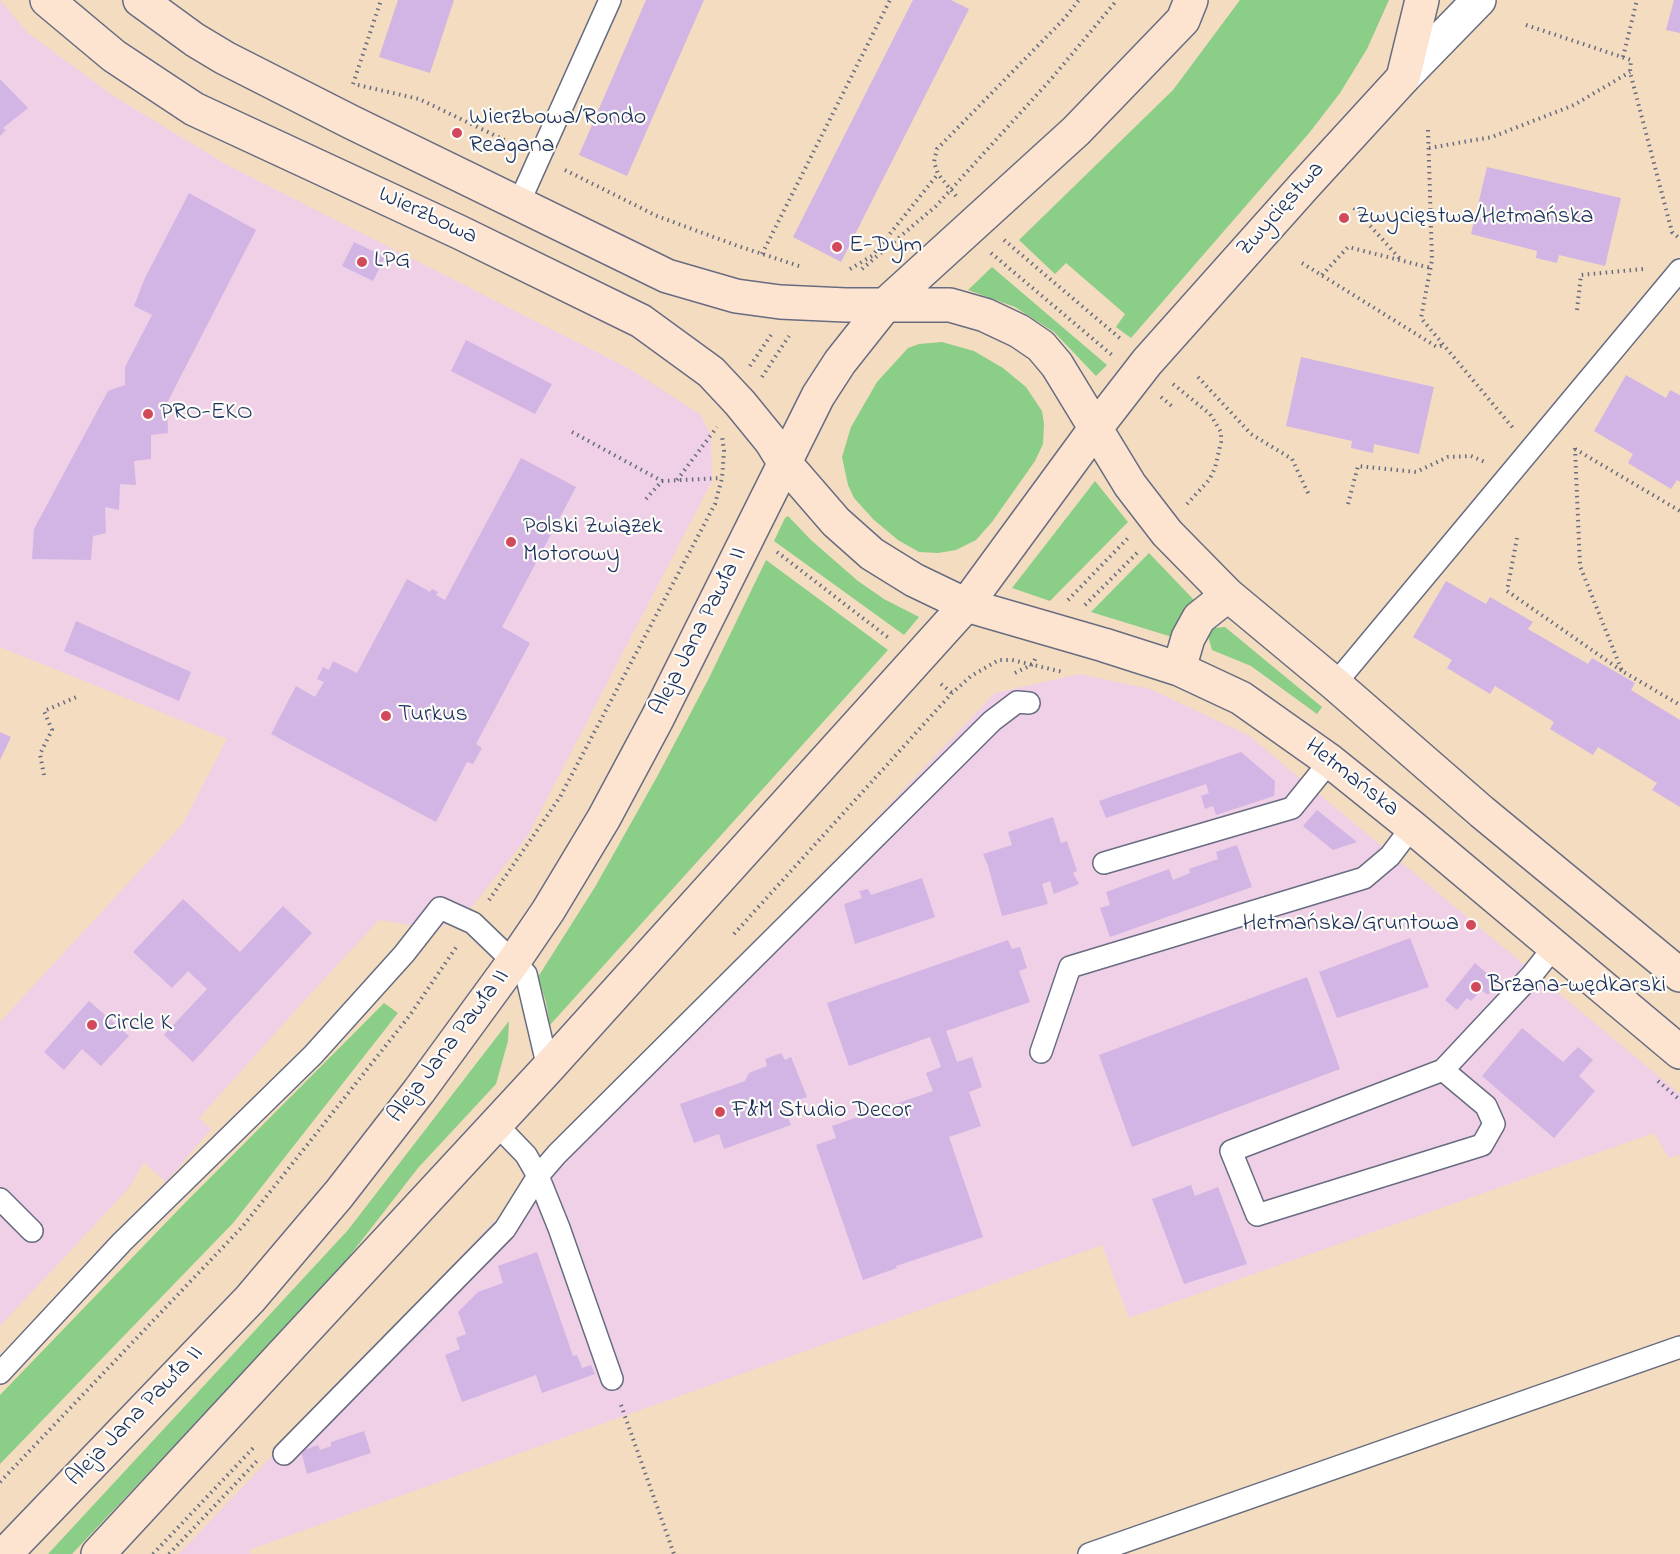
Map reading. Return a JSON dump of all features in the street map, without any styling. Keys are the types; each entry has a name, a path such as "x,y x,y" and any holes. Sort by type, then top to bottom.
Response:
{"main road":[{"name":"Wierzbowa","path":"47,0 114,56 194,109 459,232 649,327 711,372 740,403 771,441 784,462 836,522 872,554 914,580 966,605"},
{"name":"Wierzbowa","path":"140,0 195,40 225,58 518,205 667,276 736,296 800,304 950,305 985,315 1019,331 1041,346 1058,365 1095,429"},
{"path":"1403,78 1422,0"},
{"path":"886,304 1076,131 1192,7"},
{"name":"Zwycięstwa","path":"966,605 1095,429 1137,376 1304,186 1403,78"},
{"path":"591,296 614,251"},
{"name":"Aleja Jana Pawła II","path":"5,1554 257,1290 339,1194 514,961 548,911 604,818 657,719 818,396 834,370 886,304"},
{"path":"1095,429 1130,485 1167,533 1228,595 1335,684 1482,812 1680,975"},
{"path":"1179,669 1188,638 1199,618 1228,595"},
{"path":"98,1554 548,1068 966,605"},
{"name":"Hetmańska","path":"966,605 1179,669 1241,698 1330,761 1412,827 1680,1052"}],"street":[{"name":"Zwycięstwa","path":"1403,78 1479,0"}],"lane":[{"path":"518,205 610,0"},
{"path":"1335,684 1676,275"},
{"path":"284,1454 505,1229 538,1176 557,1154 992,722 1017,702 1029,703"},
{"path":"1104,863 1292,808 1330,761"},
{"path":"1041,1052 1070,967 1364,878 1390,856 1412,827"},
{"path":"0,1373 122,1242 313,1055 404,954 440,908 473,923 526,974 548,1068"},
{"path":"1443,1070 1486,1106 1494,1124 1482,1144 1257,1215 1231,1151 1443,1070 1554,947"},
{"path":"496,1124 526,1155 538,1176 559,1228 612,1379"},
{"path":"0,1199 33,1231"},
{"path":"1089,1554 1680,1347"}],"path":[{"path":"353,84 381,0"},
{"path":"762,254 890,0"},
{"path":"1117,0 1052,78 936,206 1174,408"},
{"path":"1623,57 1636,0"},
{"path":"1526,26 1632,60 1630,72 1672,232 1680,239"},
{"path":"1429,148 1492,137 1574,105 1630,72"},
{"path":"344,79 353,84 419,99 657,216 784,263 809,269 792,330 777,357 740,403"},
{"path":"1428,130 1431,268 1421,318 1531,449"},
{"path":"843,272 862,264 872,256 938,174"},
{"path":"1354,208 1402,261"},
{"path":"1322,275 1348,248 1431,268"},
{"path":"1302,263 1437,347 1444,345"},
{"path":"1576,310 1581,275 1650,268 1676,275"},
{"path":"1198,377 1251,434 1292,459 1309,495"},
{"path":"677,480 719,424 724,451 722,478 716,504 896,643 952,693 988,665 999,660 1012,660 1152,514"},
{"path":"572,432 662,481 722,478"},
{"path":"1622,671 1580,566 1575,448 1680,512"},
{"path":"1348,504 1358,466 1416,472 1448,457 1471,456 1510,474"},
{"path":"646,500 662,481"},
{"path":"1516,538 1507,591 1622,671 1680,705"},
{"path":"44,775 40,754 52,730 44,711 79,696"},
{"path":"612,1379 674,1554"}],"shaded area":[{"path":"0,0 28,33 115,97 227,165 628,368 701,415 711,436 712,481 527,837 467,913 438,929 379,920 199,1118 211,1129 166,1182 144,1162 128,1189 0,1326 0,1022 182,825 227,739 0,647"},
{"path":"1079,674 1150,689 1248,735 1680,1094 1680,1155 1669,1158 1654,1133 1129,1318 1102,1245 249,1550 250,1554 179,1554 995,693"}],"green space":[{"path":"1240,0 1389,0 1367,49 1340,93 1310,132 1131,338 1116,327 1125,314 1066,263 1055,274 1019,240 1173,90"},
{"path":"992,267 1107,365 1096,376 1054,332 1015,307 968,290"},
{"path":"942,342 974,351 1003,368 1026,387 1042,411 1043,444 1035,461 992,522 976,540 956,550 938,553 919,552 898,540 874,520 854,498 848,485 842,457 851,427 877,382 908,348 919,344"},
{"path":"1095,481 1128,522 1050,601 1012,588"},
{"path":"788,516 811,540 858,581 884,599 919,617 904,635 774,541"},
{"path":"1149,553 1194,600 1181,616 1172,637 1091,612"},
{"path":"766,560 888,650 550,1025 538,977 595,887 658,775 709,678"},
{"path":"1225,627 1322,707 1317,714 1251,666 1212,650 1208,636 1213,628"},
{"path":"384,1003 398,1013 234,1222 0,1464 0,1395 180,1208"},
{"path":"509,1021 508,1041 496,1084 418,1168 348,1258 72,1554 48,1554 348,1230"}],"building":[{"path":"398,0 454,0 430,73 379,57"},
{"path":"646,0 704,0 627,176 579,155"},
{"path":"913,0 951,0 969,9 841,262 793,237"},
{"path":"1674,0 1680,0 1680,33 1666,30"},
{"path":"0,79 28,108 3,128 6,130 0,136"},
{"path":"1487,167 1621,198 1605,266 1559,255 1557,263 1536,258 1537,251 1471,234"},
{"path":"189,193 256,230 167,403 168,433 151,435 151,459 134,461 136,485 120,484 119,510 105,507 106,533 93,536 91,560 32,559 34,529 108,391 125,385 125,367 152,315 134,306 144,280"},
{"path":"354,242 385,257 373,281 342,266"},
{"path":"466,340 552,384 535,414 451,371"},
{"path":"1301,357 1434,387 1419,454 1374,444 1373,453 1351,448 1352,441 1286,426"},
{"path":"1626,375 1666,398 1670,390 1680,395 1680,482 1677,480 1671,489 1628,463 1633,454 1594,431"},
{"name":"Turkus","path":"521,458 576,487 502,627 530,643 476,744 482,748 473,764 467,762 436,822 271,734 296,686 315,697 324,682 317,679 323,667 329,670 333,661 357,673 407,579 430,592 432,589 438,592 436,595 445,600"},
{"path":"1446,581 1486,604 1490,597 1533,622 1528,629 1588,664 1592,658 1635,683 1631,690 1680,720 1680,807 1652,790 1657,783 1598,747 1593,755 1550,729 1554,722 1495,686 1490,694 1447,668 1452,660 1413,637"},
{"path":"76,621 191,672 179,701 64,651"},
{"path":"0,732 11,737 0,760"},
{"path":"1241,752 1275,781 1274,796 1216,815 1213,806 1205,809 1201,796 1209,793 1206,784 1106,818 1099,801"},
{"path":"1317,810 1357,842 1333,850 1303,826"},
{"path":"1053,817 1061,843 1067,841 1077,871 1073,873 1079,884 1054,894 1050,881 1042,884 1048,904 1002,916 983,854 1012,845 1008,832"},
{"path":"1237,845 1252,887 1110,937 1100,908 1110,905 1106,892 1169,869 1173,880 1190,873 1189,869 1218,859 1216,852"},
{"path":"922,878 935,917 855,944 844,904 862,898 859,891 868,889 871,895"},
{"name":"Circle K","path":"183,899 240,952 283,906 312,933 193,1062 164,1035 207,989 188,971 172,988 133,952"},
{"path":"1410,938 1429,987 1337,1018 1319,972"},
{"path":"1008,940 1012,949 1020,947 1027,968 1019,971 1030,1002 946,1031 957,1062 972,1057 982,1087 969,1092 981,1126 949,1137 983,1237 896,1266 897,1268 863,1280 816,1145 836,1138 832,1126 933,1091 926,1073 941,1067 930,1037 849,1066 827,1003"},
{"name":"Brzana-wędkarski","path":"1475,963 1498,983 1488,995 1481,990 1471,1001 1467,998 1457,1010 1445,1000"},
{"path":"1307,977 1340,1069 1132,1147 1099,1055"},
{"name":"Circle K","path":"89,1001 129,1036 101,1066 82,1049 64,1070 44,1052"},
{"path":"1522,1028 1563,1062 1578,1047 1593,1060 1579,1076 1595,1091 1554,1138 1482,1076"},
{"path":"781,1053 785,1060 791,1057 807,1097 783,1105 791,1125 724,1149 719,1134 694,1143 680,1104 745,1081 749,1073 767,1066 765,1059"},
{"path":"1191,1185 1195,1196 1218,1187 1247,1264 1184,1284 1152,1199"},
{"path":"537,1252 573,1356 577,1355 582,1368 591,1365 595,1374 542,1393 536,1375 462,1402 445,1355 460,1349 456,1338 466,1334 458,1312 478,1292 503,1283 498,1266"},
{"path":"364,1431 371,1453 307,1474 301,1451 318,1445 320,1450 331,1446 331,1442"}],"place":[{"name":"Wierzbowa/Rondo Reagana","path":"457,133"},
{"name":"Zwycięstwa/Hetmańska","path":"1344,218"},
{"name":"E-Dym","path":"837,247"},
{"name":"LPG","path":"362,262"},
{"name":"PRO-EKO","path":"148,414"},
{"name":"Polski Związek Motorowy","path":"511,542"},
{"name":"Turkus","path":"386,716"},
{"name":"Hetmańska/Gruntowa","path":"1471,925"},
{"name":"Brzana-wędkarski","path":"1476,987"},
{"name":"Circle K","path":"92,1025"},
{"name":"F&M Studio Decor","path":"720,1112"}]}
